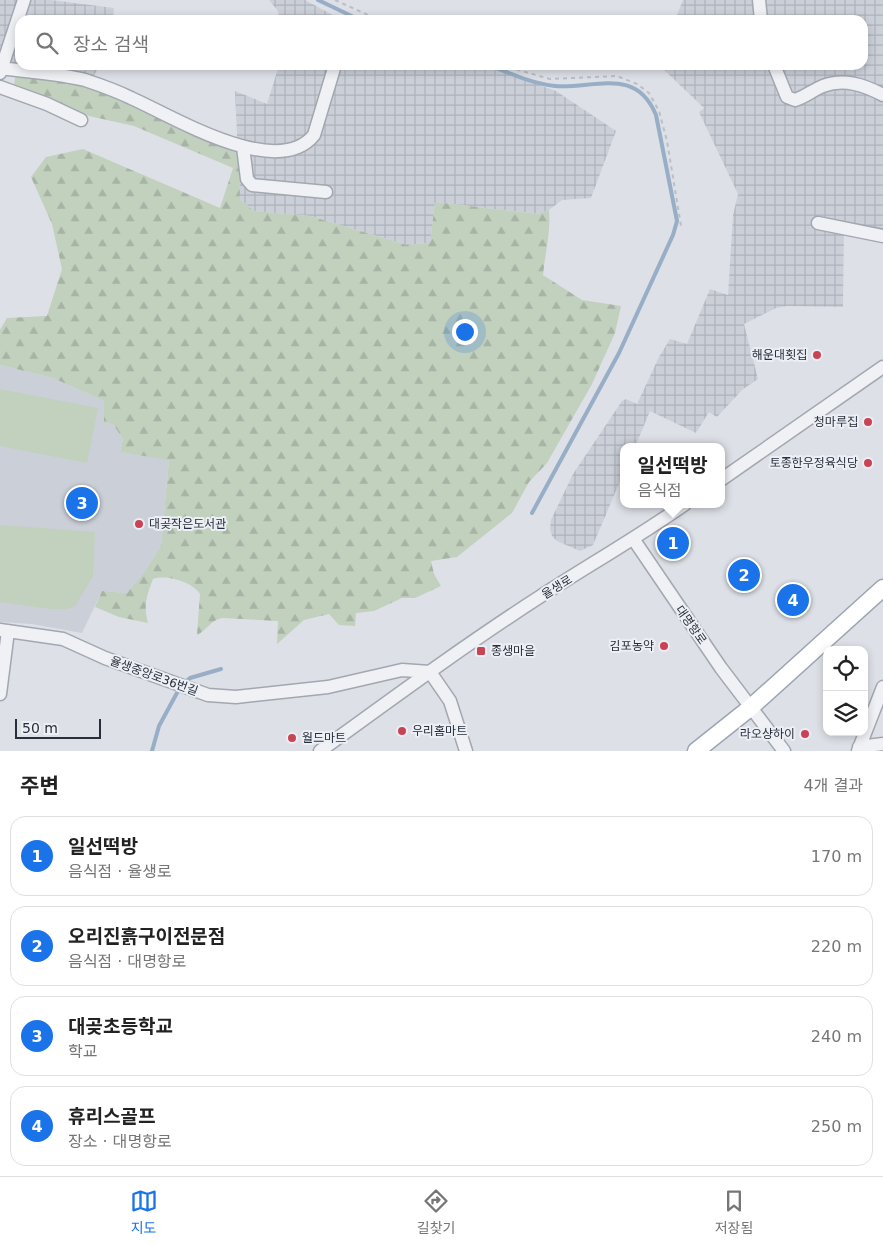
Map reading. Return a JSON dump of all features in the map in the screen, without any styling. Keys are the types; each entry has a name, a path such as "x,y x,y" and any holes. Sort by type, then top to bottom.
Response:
{"main road":[{"path":"696,751 750,708 883,588"}],"street":[{"path":"19,15 24,0"},
{"path":"759,0 760,15"},
{"path":"15,28 1,71 84,80 130,97 205,134 243,147 286,150 308,144 314,136 334,70"},
{"path":"776,70 787,97 795,100 823,86 837,83 851,83 869,87 883,95"},
{"path":"0,87 47,104 81,120"},
{"path":"243,147 247,179 252,185 326,192"},
{"path":"818,223 883,236"},
{"path":"725,477 883,367"},
{"name":"율생로","path":"320,751 430,672 541,596 634,540 679,508"},
{"name":"대명항로","path":"634,540 750,708 784,751"},
{"path":"0,694 4,630"},
{"name":"율생중앙로36번길","path":"4,630 63,639 106,658 208,695 236,697 328,687 402,670 430,672"},
{"path":"430,672 450,701 465,746"},
{"path":"858,749 883,689"},
{"path":"858,749 883,744"}],"path":[{"path":"335,0 348,8 366,15"},
{"path":"518,70 550,79 617,76 637,84 649,93 659,111 667,141 681,226"}],"shaded area":[{"path":"0,0 51,0 114,8 113,15 15,15 15,65 0,63"},
{"path":"269,0 305,0 333,15 278,15 278,11"},
{"path":"683,0 883,0 883,232 844,224 843,307 787,306 776,308 744,324 758,379 742,390 717,417 709,412 696,433 650,411 637,443 620,443 620,481 593,545 580,551 557,541 552,536 550,529 551,520 573,474 622,401 626,399 637,404 659,357 670,339 687,344 710,289 728,295 733,215 738,194 699,112 704,108 664,70 868,70 868,15 677,15"},
{"path":"46,70 97,70 93,77"},
{"path":"277,70 495,70 556,91 616,131 591,198 562,200 549,210 539,214 435,202 430,243 407,245 310,216 254,211 240,199 235,91 267,104"},
{"path":"0,365 53,378 104,401 104,423 113,424 123,439 120,452 169,459 161,546 145,571 127,593 102,591 82,633 32,624 0,622"}],"green space":[{"path":"16,74 81,82 140,107 239,154 240,199 254,211 310,216 407,245 430,243 435,202 538,214 549,210 549,234 543,275 582,300 621,306 615,333 592,384 547,463 529,482 512,513 457,557 431,561 434,574 441,586 415,598 402,598 374,611 356,613 355,626 339,625 329,614 304,620 277,644 278,621 222,618 197,635 200,594 192,586 172,578 153,579 146,601 148,623 119,617 95,607 102,591 127,593 145,571 161,546 169,460 120,452 123,439 113,424 104,423 104,401 53,378 0,365 0,330 7,318 47,316 62,269 52,224 31,177 46,157 83,149 220,208 233,168 134,126 89,116 14,84"},
{"path":"0,389 98,408 87,463 0,446"},
{"path":"0,525 95,532 93,576 75,606 68,609 51,609 0,602"}],"waterway":[{"path":"318,0 350,15"},
{"path":"501,70 547,85 570,86 613,83 626,85 637,90 648,100 656,115 677,221 673,235 619,353 532,513"},
{"path":"184,683 190,678 221,669"},
{"path":"152,751 159,726 178,691"}],"place":[{"name":"해운대횟집","path":"817,355"},
{"name":"청마루집","path":"868,422"},
{"name":"토종한우정육식당","path":"868,463"},
{"name":"대곶초등학교","path":"82,503"},
{"name":"대곶작은도서관","path":"139,524"},
{"name":"일선떡방","path":"673,543"},
{"name":"오리진흙구이전문점","path":"744,575"},
{"name":"휴리스골프","path":"793,600"},
{"name":"김포농약","path":"664,646"},
{"name":"종생마을","path":"481,651"},
{"name":"우리홈마트","path":"402,731"},
{"name":"라오샹하이","path":"805,734"},
{"name":"월드마트","path":"292,738"}]}
